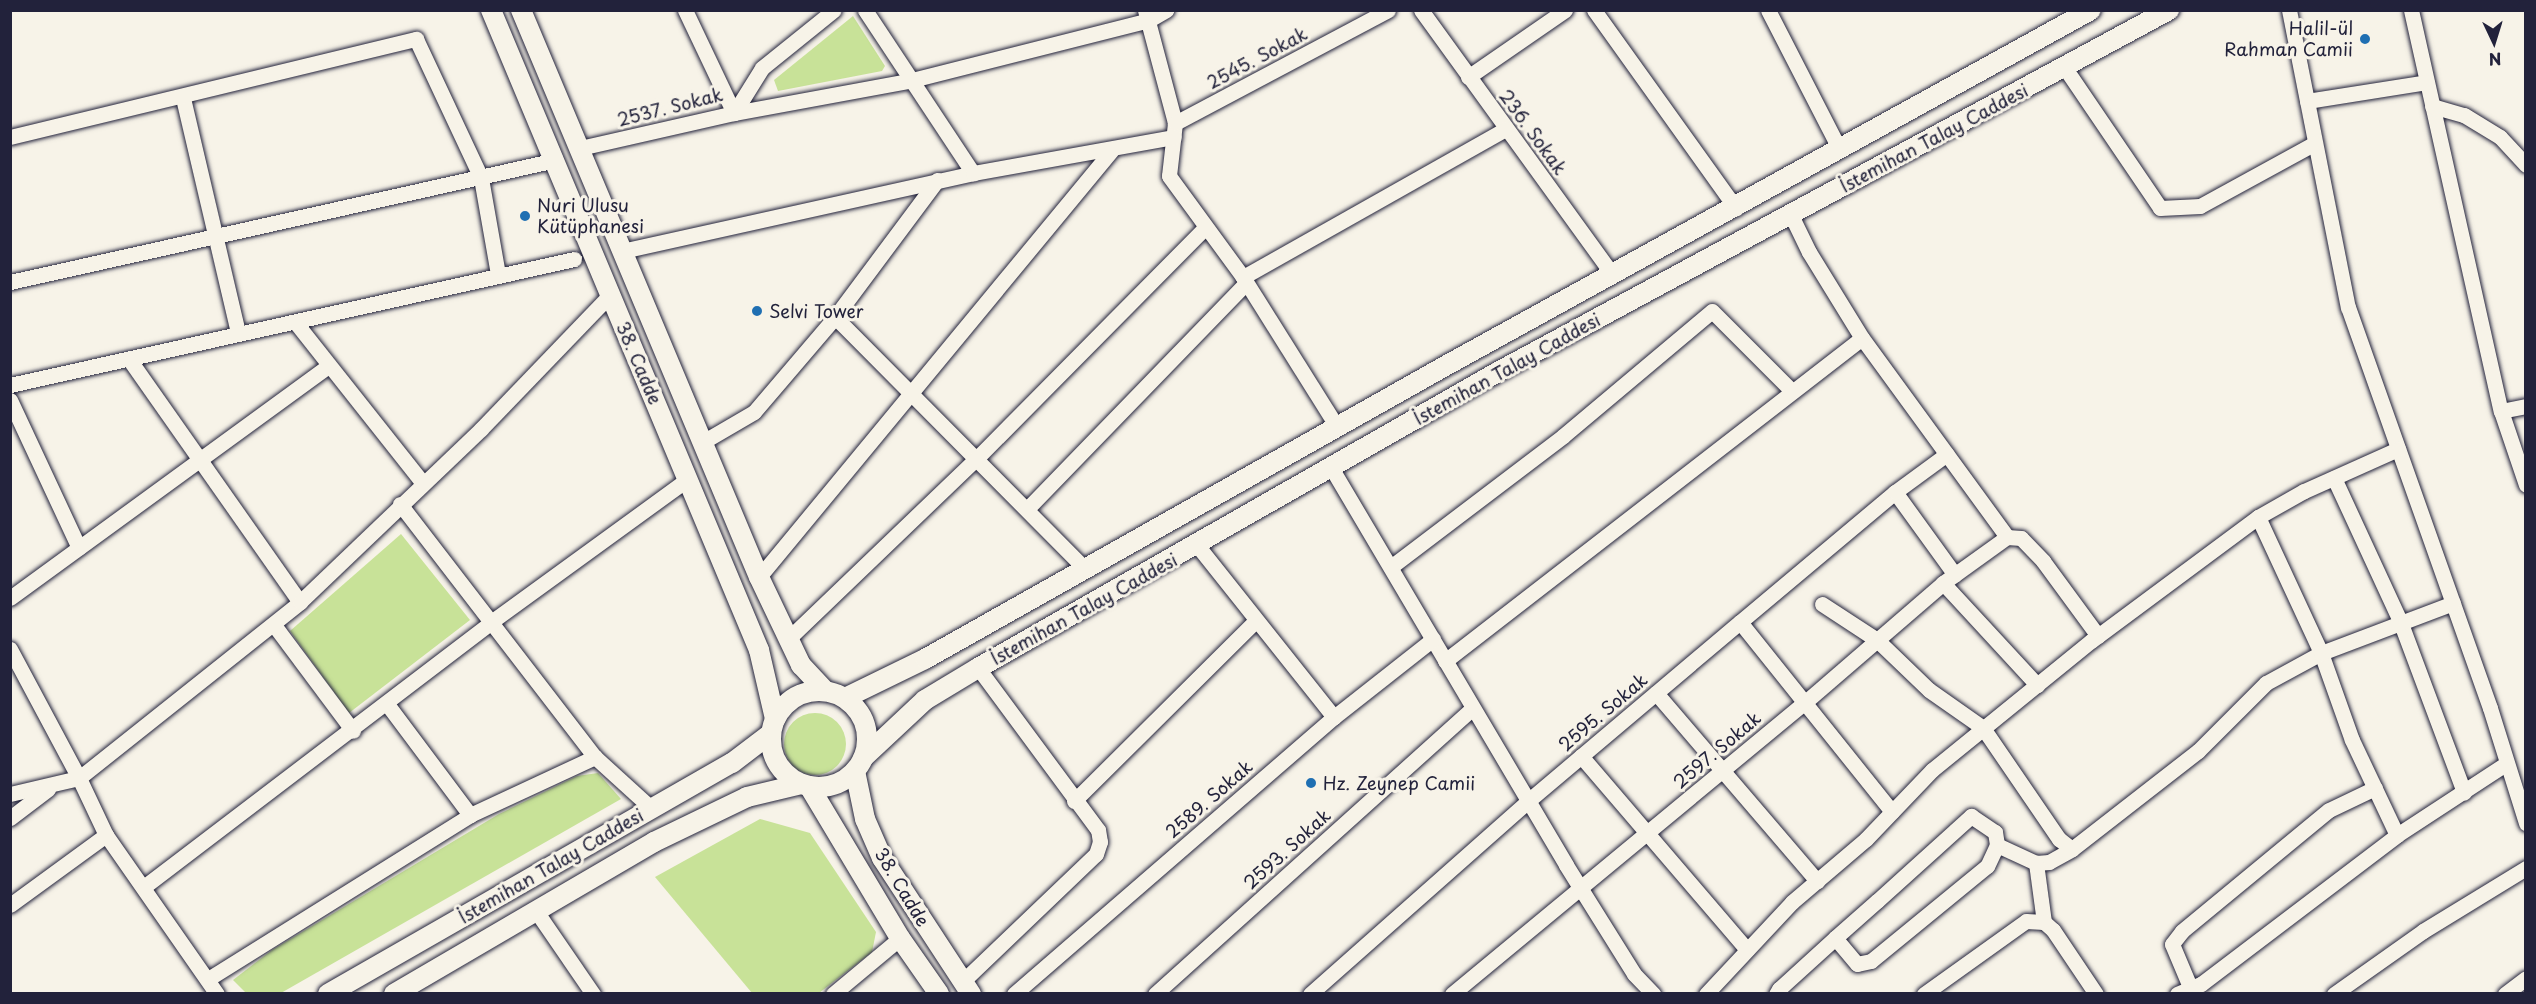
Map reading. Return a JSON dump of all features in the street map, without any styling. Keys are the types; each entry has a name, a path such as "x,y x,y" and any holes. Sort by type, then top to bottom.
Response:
{"street":[{"name":"38. Cadde","path":"491,10 556,160 759,650 773,726"},
{"name":"38. Cadde","path":"521,10 701,443 787,640 801,665 825,691"},
{"path":"685,10 734,113 909,81 1166,10"},
{"name":"2537. Sokak","path":"580,148 734,113 762,68 834,10"},
{"path":"866,10 909,81 973,172"},
{"name":"2545. Sokak","path":"622,251 973,172 1111,151 1174,130 1388,10"},
{"name":"236. Sokak","path":"1421,10 1613,275"},
{"path":"1468,77 1565,10"},
{"path":"1594,10 1736,208"},
{"path":"1768,10 1839,148"},
{"name":"İstemihan Talay Caddesi","path":"845,699 925,658 2091,10"},
{"name":"İstemihan Talay Caddesi","path":"859,764 926,700 978,668 1332,469 1496,373 2169,10"},
{"path":"2289,10 2348,307 2507,763 2519,778 2526,823"},
{"path":"2411,10 2501,411 2526,485"},
{"path":"1147,15 1174,130 1169,176 1204,229 1244,280 1337,427"},
{"path":"10,137 183,98 416,39 481,178 498,274"},
{"path":"2065,68 2160,208 2200,206 2315,143"},
{"path":"2307,101 2427,82"},
{"path":"183,98 238,333"},
{"path":"2433,106 2464,115 2500,137 2526,165"},
{"path":"1027,509 1244,280 1506,129"},
{"path":"759,577 1111,151"},
{"path":"10,282 215,234 556,160"},
{"path":"701,443 754,412 835,317 937,180"},
{"path":"1791,215 1809,252 1862,338 2007,537 2021,538 2043,561 2098,636"},
{"path":"787,640 976,459 1204,229"},
{"path":"10,385 238,333 296,323 498,274 574,259"},
{"path":"10,794 79,778 274,625 422,482 481,429 610,295"},
{"path":"1392,566 1563,435 1712,311 1791,390"},
{"path":"835,317 1084,568"},
{"path":"296,323 422,482"},
{"path":"1445,661 1791,390 1862,338"},
{"path":"129,359 300,602"},
{"path":"10,598 328,366"},
{"path":"10,400 79,548"},
{"path":"2501,411 2526,406"},
{"path":"1707,993 1747,950 1892,812 1932,770 2098,636 2258,518 2334,478 2398,449"},
{"name":"2595. Sokak","path":"1310,993 1581,756 1895,492 1947,454"},
{"path":"1332,469 1392,566 1472,709 1580,887 1634,974 1653,993"},
{"path":"2334,478 2400,621 2463,792"},
{"path":"145,886 353,731 491,622 688,479"},
{"path":"1895,492 1949,579 2037,685"},
{"path":"400,504 595,756 651,808"},
{"path":"2258,518 2320,652 2352,740 2397,835"},
{"name":"2597. Sokak","path":"1454,993 1803,704 1949,579 2007,537"},
{"path":"1197,545 1255,621 1334,717"},
{"path":"1997,845 2036,863 2049,862 2072,849 2198,751 2266,682 2320,652 2453,603"},
{"path":"1822,604 1877,640 1929,690 1983,728 2059,839 2072,849"},
{"path":"1074,801 1255,621"},
{"path":"1740,622 1803,704 1892,812"},
{"path":"274,625 353,731"},
{"name":"2589. Sokak","path":"1014,993 1334,717 1433,639"},
{"path":"10,649 79,778 106,835 145,886 217,993"},
{"path":"967,988 1096,854 1098,830 1074,801 978,668"},
{"path":"825,691 845,699 859,713 866,731 859,764 834,785 805,785 777,764 773,726 788,702 799,695 825,691"},
{"path":"1656,693 1721,772 1817,881"},
{"path":"387,705 470,815"},
{"name":"2593. Sokak","path":"1155,993 1472,709"},
{"name":"İstemihan Talay Caddesi","path":"328,993 732,763 773,726"},
{"path":"208,979 470,815 595,756"},
{"path":"1581,756 1747,950"},
{"path":"2375,788 2329,810 2182,931 2172,944 2187,992 2201,984 2397,835 2507,763"},
{"name":"38. Cadde","path":"859,764 865,819 882,858 967,988"},
{"path":"10,818 53,785"},
{"name":"38. Cadde","path":"805,785 900,938 939,993"},
{"name":"İstemihan Talay Caddesi","path":"394,993 654,842 747,797 805,785"},
{"path":"1776,993 1835,939 1971,816 1995,832 1997,845 1987,866 1871,961 1857,964 1835,939"},
{"path":"10,905 106,835"},
{"path":"2036,863 2044,922 2096,993"},
{"path":"2334,993 2423,931 2526,868"},
{"path":"536,911 593,993"},
{"path":"1924,993 2026,921 2044,922"},
{"path":"833,993 900,938"},
{"path":"2505,993 2526,978"}],"green space":[{"path":"853,16 885,66 882,71 778,91 774,80"},
{"path":"401,534 470,620 349,713 290,631"},
{"path":"809,713 821,713 837,722 844,732 846,744 844,756 837,766 821,775 809,775 798,770 789,761 784,750 784,738 789,727 798,718"},
{"path":"598,773 621,799 281,993 246,993 233,980 272,950 499,814 577,776"},
{"path":"760,819 810,833 876,932 872,952 819,993 752,993 655,877"}],"place":[{"name":"Halil-ül Rahman Camii","path":"2365,39"},
{"name":"Nuri Ulusu Kütüphanesi","path":"525,216"},
{"name":"Selvi Tower","path":"757,311"},
{"name":"Hz. Zeynep Camii","path":"1311,783"}]}
